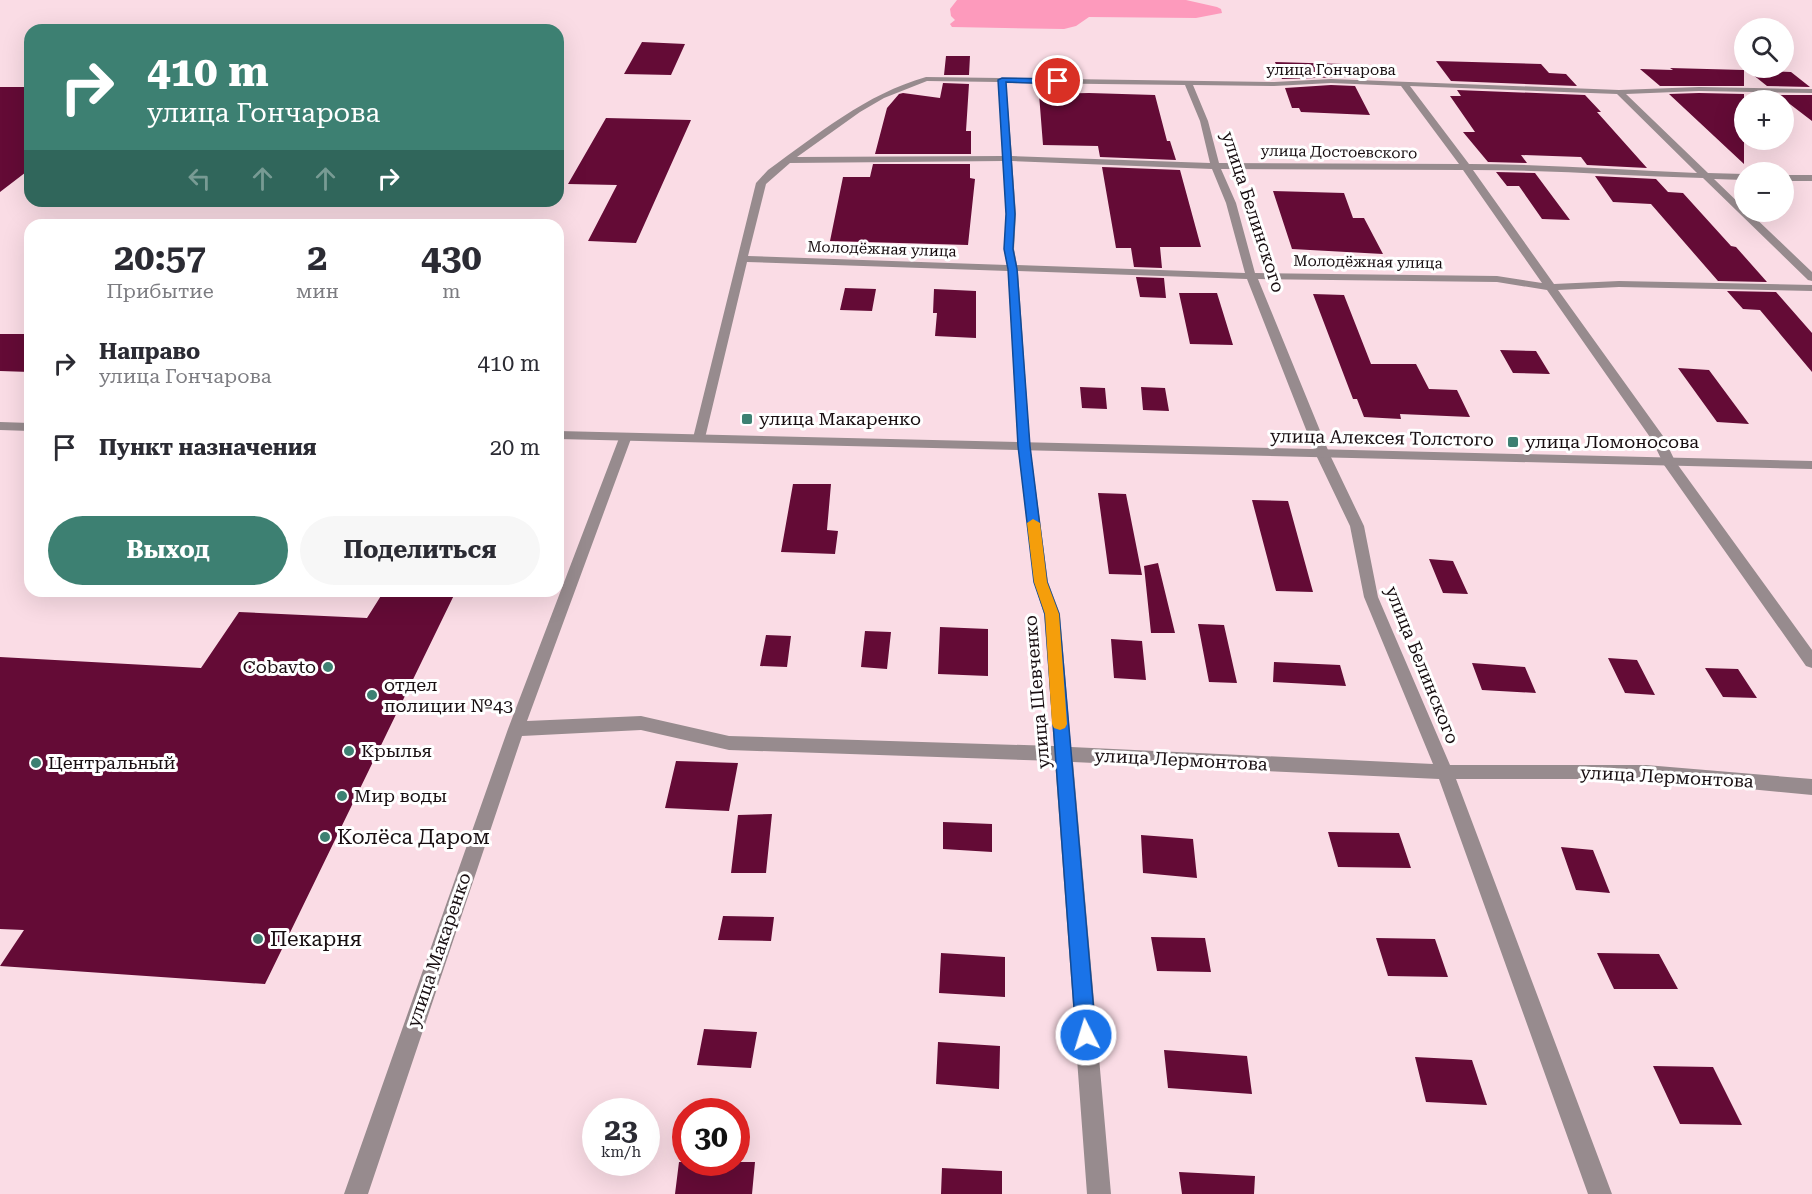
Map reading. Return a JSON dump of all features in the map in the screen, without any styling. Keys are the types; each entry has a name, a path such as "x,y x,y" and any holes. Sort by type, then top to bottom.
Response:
{"street":[{"name":"улица Гончарова","path":"789,160 857,110 881,96 926,79 1274,84 1331,81 1619,92 1699,89 1812,91"},
{"name":"улица Шевченко","path":"1002,80 1005,158 1011,214 1009,249 1013,269 1024,446 1041,582 1052,614 1099,1194"},
{"name":"улица Белинского","path":"1188,83 1204,121 1215,166 1231,203 1251,276 1323,456 1357,526 1371,597 1445,772 1600,1194"},
{"path":"1404,84 1467,168 1658,439 1670,462 1812,662"},
{"path":"1619,92 1812,278"},
{"name":"улица Достоевского","path":"789,160 1047,158 1215,166 1548,167 1602,172 1734,177"},
{"path":"699,438 761,183 771,172 789,160"},
{"path":"1794,178 1812,178"},
{"name":"Молодёжная улица","path":"743,259 1251,276 1497,279 1550,287 1619,284 1812,288"},
{"path":"0,426 24,427"},
{"path":"564,435 626,436"},
{"name":"улица Алексея Толстого","path":"626,436 1323,456 1812,465"},
{"name":"улица Макаренко","path":"356,1194 516,729 626,436"},
{"name":"улица Лермонтова","path":"516,729 641,723 729,743 1062,754 1445,772 1646,772 1812,787"}],"shaded area":[{"path":"957,0 1186,0 1217,7 1222,13 1196,18 1089,17 1076,26 1064,29 952,27 950,24 955,20 951,16 950,9"}],"building":[{"path":"642,42 685,44 671,75 624,74"},
{"path":"946,56 970,56 969,75 944,75"},
{"path":"1436,61 1541,64 1549,73 1566,74 1577,86 1451,81"},
{"path":"1275,62 1343,64 1350,77 1282,79"},
{"path":"1670,68 1734,70 1734,78 1744,78 1744,86 1660,86 1640,69 1673,70"},
{"path":"1794,74 1810,87 1767,86 1757,78 1794,78"},
{"path":"943,83 969,84 966,131 971,131 971,154 875,154 887,108 899,94 940,98"},
{"path":"1355,86 1370,115 1301,112 1299,108 1292,108 1285,88"},
{"path":"0,87 24,87 24,174 0,192"},
{"path":"1457,90 1585,95 1601,112 1597,112 1647,168 1587,165 1581,157 1521,155 1527,163 1488,162 1463,132 1475,132 1450,96 1461,96"},
{"path":"1039,94 1155,95 1167,141 1170,141 1176,160 1100,157 1098,146 1043,145"},
{"path":"1669,94 1734,94 1734,150 1744,150 1744,162 1742,162"},
{"path":"1794,95 1812,95 1812,121 1794,107"},
{"path":"606,118 691,120 636,243 588,241 617,185 568,184"},
{"path":"873,164 970,164 970,178 975,179 968,245 830,241 843,177 870,177"},
{"path":"1102,167 1180,170 1201,247 1160,247 1162,268 1134,267 1131,248 1116,248"},
{"path":"1496,172 1535,173 1570,220 1542,219 1519,186 1507,186"},
{"path":"1595,176 1656,179 1668,192 1683,193 1767,282 1718,281 1651,204 1613,202"},
{"path":"1273,191 1344,193 1353,218 1364,218 1383,254 1292,249"},
{"path":"1136,277 1164,278 1166,298 1140,297"},
{"path":"845,288 876,289 872,311 840,310"},
{"path":"934,289 976,291 976,338 935,336 937,313 933,313"},
{"path":"1727,291 1776,292 1812,333 1812,372 1760,310 1743,309"},
{"path":"1179,293 1217,293 1233,345 1190,344"},
{"path":"1313,294 1344,295 1371,364 1416,364 1429,389 1457,390 1470,417 1400,414 1401,419 1364,417 1357,399 1353,399"},
{"path":"0,334 24,334 24,372 0,371"},
{"path":"1500,350 1536,351 1550,374 1513,373"},
{"path":"1678,368 1709,370 1749,424 1717,422"},
{"path":"1080,387 1105,388 1107,409 1082,408"},
{"path":"1141,387 1165,388 1169,411 1143,410"},
{"path":"793,484 831,484 827,530 838,531 835,554 781,552"},
{"path":"1098,493 1126,494 1142,575 1109,574"},
{"path":"1252,500 1288,501 1313,592 1276,591"},
{"path":"1429,559 1453,561 1468,594 1443,593"},
{"path":"1158,563 1175,633 1151,633 1144,566"},
{"path":"380,597 453,597 265,984 0,966 24,930 0,929 0,657 201,668 239,612 367,618"},
{"path":"1198,624 1224,625 1237,683 1209,682"},
{"path":"940,627 988,629 988,676 938,674"},
{"path":"865,631 891,632 887,669 861,667"},
{"path":"766,635 791,636 787,667 760,666"},
{"path":"1111,639 1142,641 1146,680 1114,678"},
{"path":"1608,658 1637,660 1655,695 1625,693"},
{"path":"1274,662 1340,665 1346,686 1273,682"},
{"path":"1472,663 1525,667 1536,693 1482,690"},
{"path":"1705,668 1738,669 1757,698 1723,697"},
{"path":"676,761 738,763 729,811 665,808"},
{"path":"772,814 766,873 731,873 738,815"},
{"path":"943,822 992,824 992,852 943,849"},
{"path":"1328,832 1399,833 1411,868 1338,867"},
{"path":"1141,835 1193,839 1197,878 1143,873"},
{"path":"1561,847 1593,850 1610,893 1576,890"},
{"path":"723,916 774,917 771,941 718,940"},
{"path":"1151,937 1205,938 1211,972 1157,971"},
{"path":"1376,938 1435,939 1448,977 1388,976"},
{"path":"941,953 1005,957 1005,997 939,993"},
{"path":"1597,953 1659,954 1678,989 1614,989"},
{"path":"704,1029 757,1032 751,1068 697,1065"},
{"path":"938,1042 1000,1046 999,1089 936,1084"},
{"path":"1164,1050 1247,1056 1252,1094 1168,1088"},
{"path":"1415,1057 1472,1060 1487,1105 1426,1102"},
{"path":"1653,1066 1713,1067 1742,1125 1680,1124"},
{"path":"750,1162 755,1162 752,1194 675,1194 677,1176 750,1176"},
{"path":"942,1168 1002,1171 1002,1194 941,1194"},
{"path":"1179,1172 1255,1176 1254,1194 1182,1194"}],"slow traffic":[{"path":"1033,523 1041,582 1052,614 1060,724"}],"place":[{"name":"улица Макаренко","path":"747,419"},
{"name":"улица Ломоносова","path":"1513,442"},
{"name":"Cobavto","path":"328,667"},
{"name":"отдел полиции №43","path":"372,695"},
{"name":"Крылья","path":"349,751"},
{"name":"Центральный","path":"36,763"},
{"name":"Мир воды","path":"342,796"},
{"name":"Колёса Даром","path":"325,837"},
{"name":"Пекарня","path":"258,939"}],"route":[{"path":"1058,81 1002,80 1005,158 1011,214 1009,249 1013,269 1024,446 1041,582 1052,614 1086,1035"}]}
